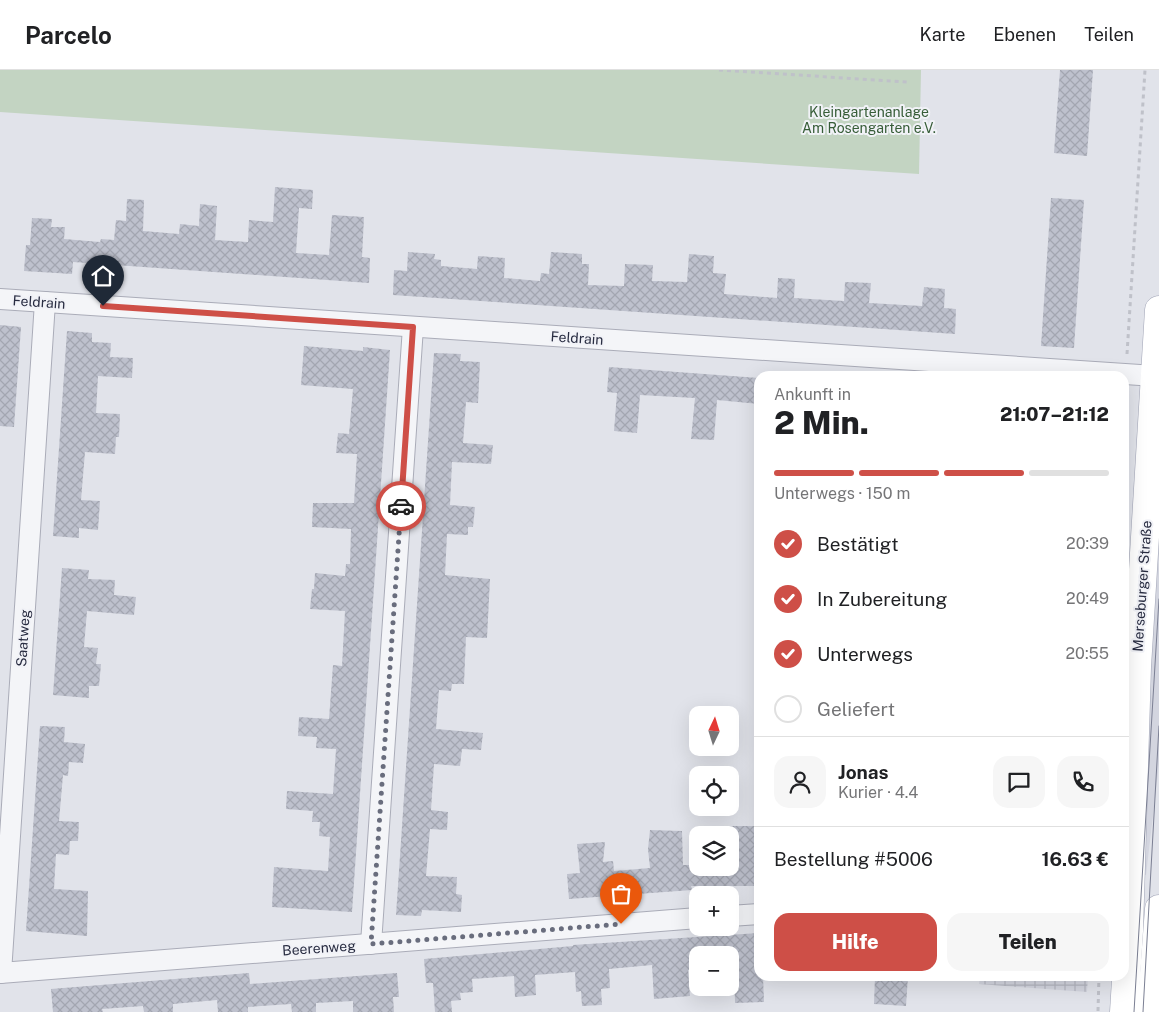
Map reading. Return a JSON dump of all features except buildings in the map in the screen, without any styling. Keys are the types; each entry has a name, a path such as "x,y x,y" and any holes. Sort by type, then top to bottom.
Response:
{"main road":[{"name":"Merseburger Straße","path":"1129,878 1137,667 1159,310"},
{"path":"1151,1012 1159,909"},
{"name":"Merseburger Straße","path":"1124,1012 1125,981"}],"street":[{"name":"Feldrain","path":"0,299 1080,371"},
{"name":"Saatweg","path":"0,973 45,302"},
{"path":"371,944 413,327"},
{"name":"Feldrain","path":"1129,374 1155,376"},
{"path":"739,915 754,914"},
{"name":"Beerenweg","path":"0,973 689,919"}],"path":[{"path":"719,70 907,82"},
{"path":"1125,371 1145,70"},
{"path":"1098,1012 1099,981"}],"shaded area":[{"path":"1159,497 1159,764 1146,875 1140,875"},
{"path":"979,981 1088,981 1087,992 979,984"}],"green space":[{"name":"Kleingartenanlage Am Rosengarten e.V.","path":"0,70 921,70 919,174 0,112"}],"tram line":[{"path":"1134,1012 1159,599"},
{"path":"1143,1012 1159,726"}],"way so far":[{"path":"401,506 371,944 621,924"}],"route":[{"path":"103,306 413,327 401,506"}]}
